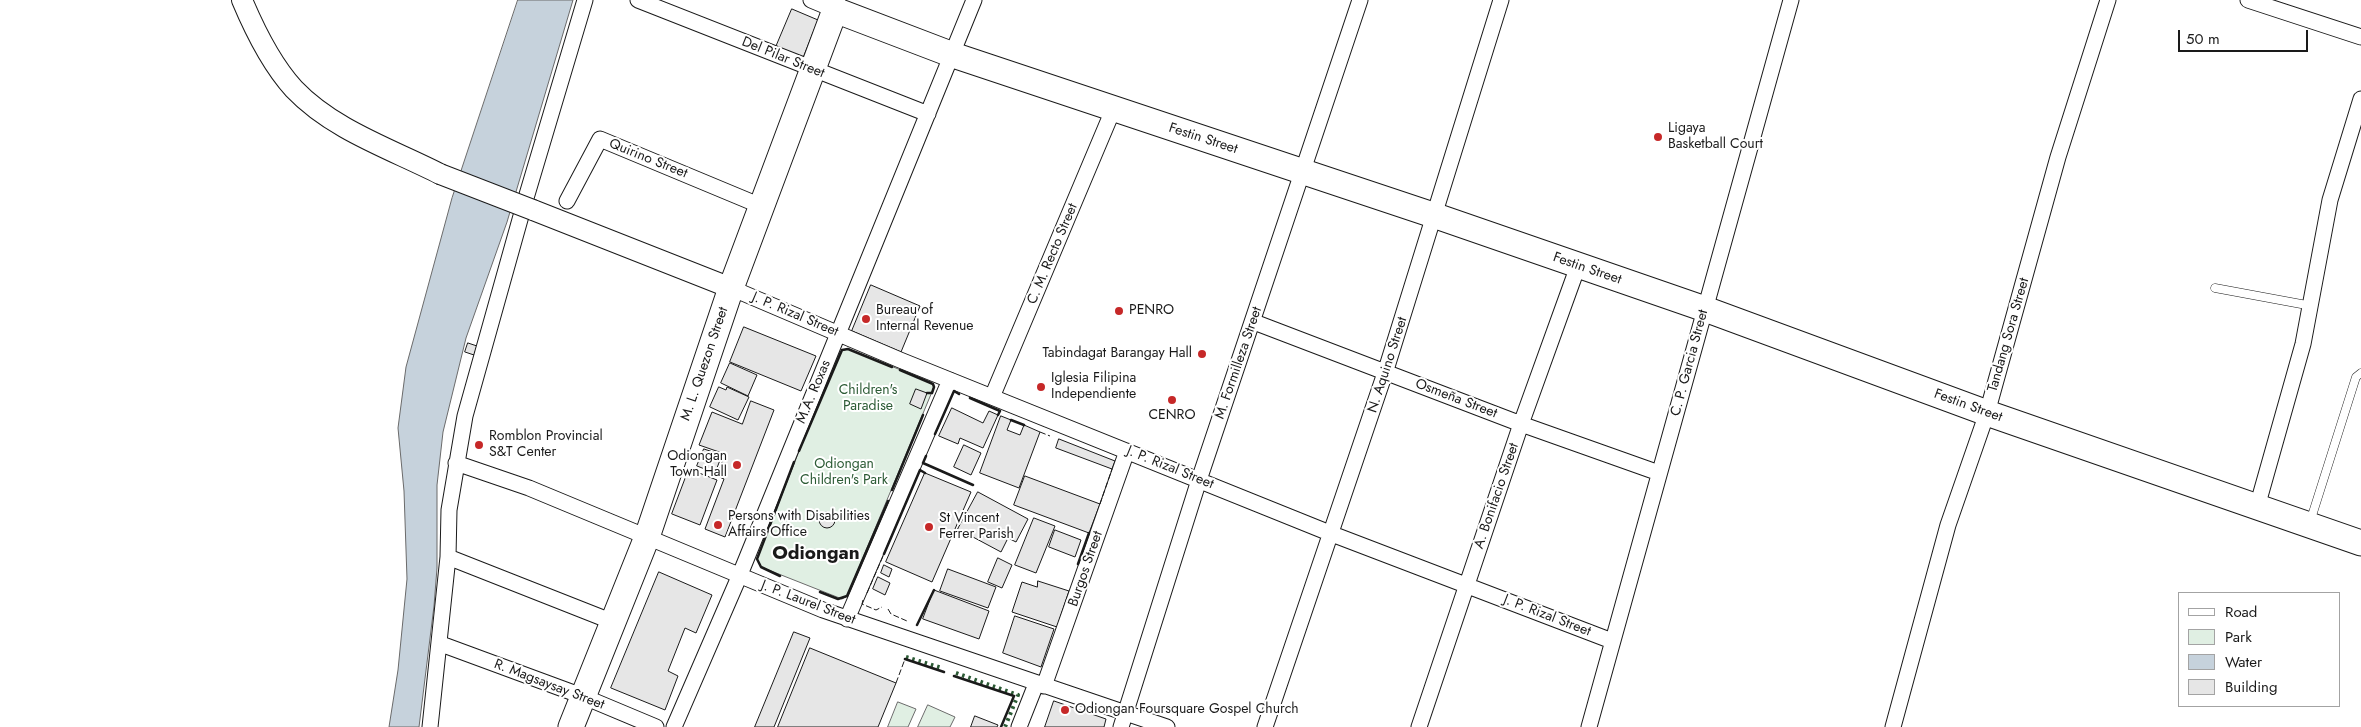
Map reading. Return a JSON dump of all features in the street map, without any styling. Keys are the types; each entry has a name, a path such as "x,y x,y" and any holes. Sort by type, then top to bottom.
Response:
{"main road":[{"name":"M. L. Quezon Street","path":"570,727 647,537 731,288 837,5"},
{"name":"Festin Street","path":"837,5 953,55 1113,110 1436,216 1705,309 1987,413 2361,543"}],"street":[{"path":"242,0 268,54 294,89 327,117 356,134 440,174 731,288"},
{"path":"430,727 440,644 448,557 450,510 465,416 520,217 585,0"},
{"name":"Del Pilar Street","path":"638,0 928,114"},
{"name":"Festin Street","path":"811,0 837,5"},
{"name":"M.A. Roxas","path":"674,727 739,577 911,150 953,55 974,0"},
{"name":"M. Formilleza Street","path":"1124,721 1199,480 1254,322 1360,0"},
{"name":"N. Aquino Street","path":"1265,727 1332,534 1436,216 1501,0"},
{"name":"C. P. Garcia Street","path":"1589,727 1791,0"},
{"name":"Tandang Sora Street","path":"1893,727 1948,525 1987,413 2058,157 2108,0"},
{"path":"2248,0 2361,37"},
{"path":"2258,507 2289,401 2312,306 2330,200 2361,99"},
{"name":"C. M. Recto Street","path":"992,397 1113,110"},
{"name":"Quirino Street","path":"567,201 600,139 761,206"},
{"name":"A. Bonifacio Street","path":"1419,727 1466,586 1578,266"},
{"name":"J. P. Rizal Street","path":"731,288 950,380 1332,534 1612,641"},
{"name":"Osmeña Street","path":"1254,322 1385,373 1659,473"},
{"path":"848,619 950,380"},
{"name":"Burgos Street","path":"1020,727 1040,685 1127,451"},
{"name":"J. P. Laurel Street","path":"456,463 529,488 739,577 848,619 1040,685 1124,721 1167,727"},
{"path":"448,557 613,622"},
{"name":"R. Magsaysay Street","path":"440,644 582,696 656,727"}],"lane":[{"path":"2215,288 2312,306"},
{"path":"2310,524 2356,376 2361,373"}],"green space":[{"name":"Odiongan Children's Park","path":"848,349 931,382 934,387 847,596 842,599 761,567 757,559 840,352"},
{"path":"898,702 916,709 908,727 888,727"},
{"path":"928,705 955,717 950,727 918,727"}],"water":[{"path":"518,0 573,0 507,222 466,338 443,432 437,485 437,568 434,606 419,727 389,727 398,670 407,579 404,491 398,428 406,367 452,198"}],"building":[{"path":"792,9 818,20 803,58 776,47"},
{"path":"871,285 920,306 901,352 852,331"},
{"path":"744,327 816,356 801,391 730,362"},
{"path":"468,343 477,346 474,355 465,352"},
{"path":"730,363 757,375 748,396 721,383"},
{"path":"719,387 726,390 727,387 749,397 738,420 710,407"},
{"path":"916,389 927,393 921,409 910,404"},
{"name":"Odiongan Town Hall","path":"751,401 774,410 725,537 705,529 724,479 717,476 725,454 699,445 712,412 742,424"},
{"path":"952,408 983,423 989,411 998,415 983,448 960,438 958,444 939,436"},
{"path":"1001,416 1011,420 1007,430 1020,435 1024,425 1040,432 1019,488 980,473"},
{"path":"1059,439 1115,461 1112,469 1056,448"},
{"path":"964,445 981,453 971,475 954,467"},
{"path":"704,449 722,455 715,473 697,466"},
{"path":"689,469 717,480 700,525 672,514"},
{"name":"St Vincent Ferrer Parish","path":"925,473 971,492 932,582 886,562"},
{"path":"1025,476 1100,504 1089,533 1014,505"},
{"path":"978,492 1028,519 1016,542 1008,538 1001,552 958,529"},
{"path":"827,512 835,520 827,528 819,520"},
{"path":"1034,518 1055,526 1036,573 1015,565"},
{"path":"1055,530 1081,540 1075,557 1049,547"},
{"path":"998,558 1012,565 1002,588 988,582"},
{"path":"884,565 892,569 889,577 881,573"},
{"path":"948,569 996,587 988,608 940,591"},
{"path":"659,572 712,595 696,633 685,628 668,671 678,676 665,710 611,688"},
{"path":"878,577 890,583 885,595 873,589"},
{"path":"1038,581 1069,591 1057,627 1012,612 1022,582 1037,587"},
{"path":"934,590 989,611 979,639 923,619"},
{"path":"1015,616 1054,629 1041,667 1003,653"},
{"path":"794,632 810,638 774,727 755,727"},
{"path":"810,648 896,683 878,727 778,727"},
{"name":"Odiongan Foursquare Gospel Church","path":"1054,701 1106,719 1104,727 1045,727"},
{"path":"975,716 998,725 997,727 971,727"}],"hedge":[{"path":"906,657 942,668"},
{"path":"956,673 1018,695 1005,727"}],"fence":[{"path":"1040,432 1050,436"},
{"path":"1100,504 1112,469"},
{"path":"867,593 884,554"},
{"path":"863,600 862,604 876,610 882,607"},
{"path":"888,609 891,614 907,621"},
{"path":"896,683 905,659"}],"wall":[{"path":"799,451 842,350 848,349 892,367"},
{"path":"900,370 933,384 932,393 927,393"},
{"path":"935,434 954,391 959,394"},
{"path":"970,398 1000,411 998,415"},
{"path":"892,490 923,415"},
{"path":"1011,420 1024,425"},
{"path":"926,456 923,463 973,485"},
{"path":"780,576 761,567 757,559 794,462"},
{"path":"884,554 920,470 925,473"},
{"path":"820,592 838,599 847,596 888,501"},
{"path":"1078,564 1089,533"},
{"path":"917,625 934,590"},
{"path":"905,659 944,672"},
{"path":"954,676 1014,696 1001,727"}],"place":[{"name":"Ligaya Basketball Court","path":"1658,137"},
{"name":"PENRO","path":"1119,311"},
{"name":"Bureau of Internal Revenue","path":"866,319"},
{"name":"Tabindagat Barangay Hall","path":"1202,354"},
{"name":"Iglesia Filipina Independiente","path":"1041,387"},
{"name":"CENRO","path":"1172,400"},
{"name":"Romblon Provincial S&T Center","path":"479,445"},
{"name":"Odiongan Town Hall","path":"737,465"},
{"name":"Persons with Disabilities Affairs Office","path":"718,525"},
{"name":"St Vincent Ferrer Parish","path":"929,527"},
{"name":"Odiongan Foursquare Gospel Church","path":"1065,710"}],"district":[{"name":"Odiongan","path":"816,554"}],"park label":[{"name":"Children's Paradise","path":"868,400"}]}
